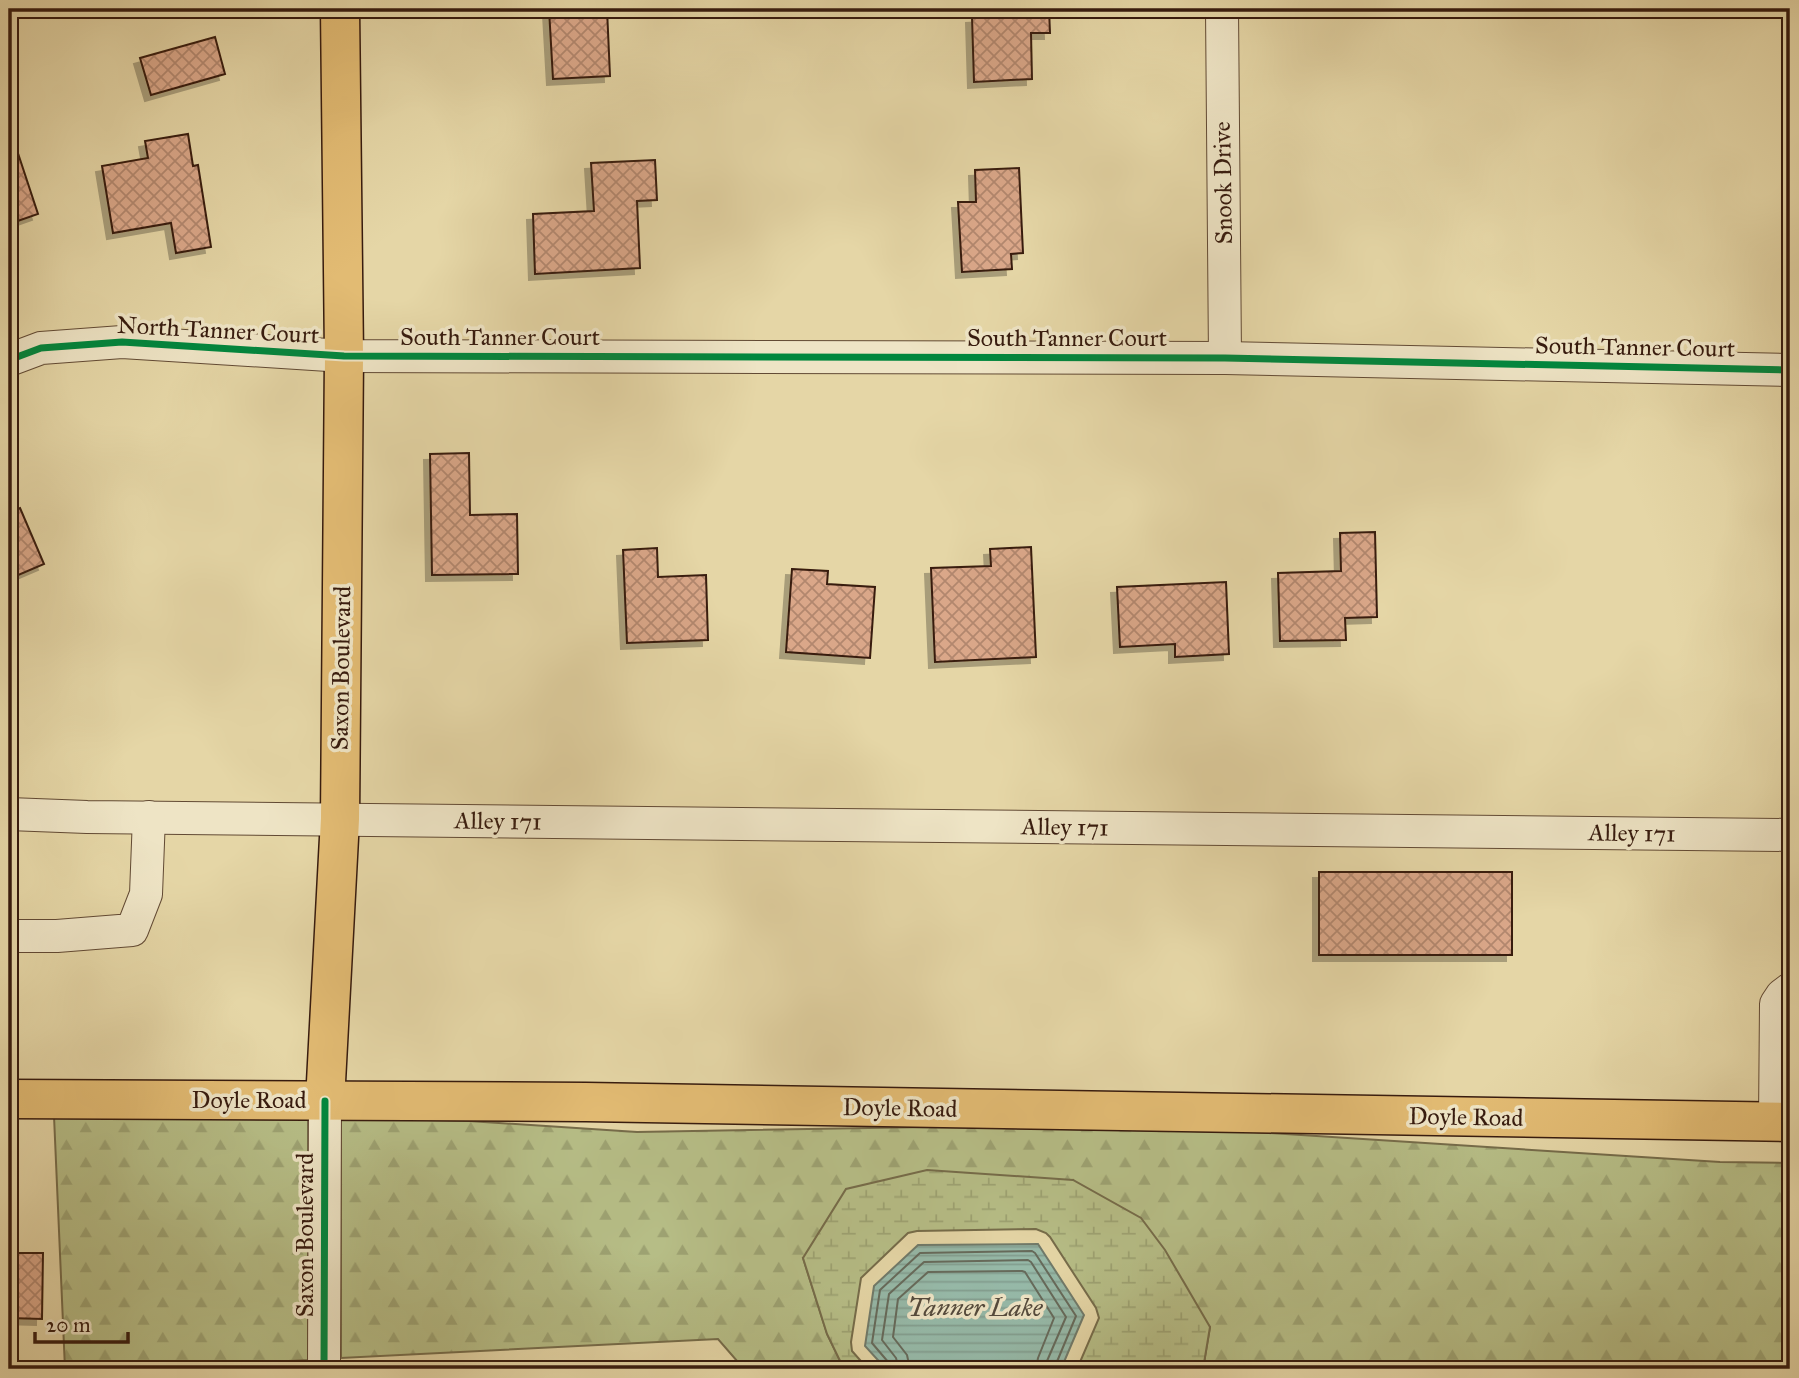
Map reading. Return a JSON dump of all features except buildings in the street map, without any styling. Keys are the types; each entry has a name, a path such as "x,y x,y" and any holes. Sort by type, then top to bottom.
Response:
{"main road":[{"name":"Saxon Boulevard","path":"325,1101 340,819 344,356 340,9"},
{"name":"Doyle Road","path":"9,1098 614,1103 1783,1122"}],"street":[{"name":"Snook Drive","path":"1222,9 1225,358"},
{"name":"North Tanner Court","path":"9,360 41,348 122,342 344,356"},
{"name":"South Tanner Court","path":"344,356 1225,358 1790,370"},
{"name":"Alley 171","path":"9,814 1790,835"},
{"path":"9,936 57,936 132,930 146,894 149,817"},
{"path":"1783,1122 1776,1004 1790,989"},
{"name":"Saxon Boulevard","path":"324,1369 325,1101"}],"green space":[{"path":"54,1116 308,1118 308,1360 131,1369 65,1369"},
{"path":"341,1118 469,1121 637,1132 930,1127 1254,1132 1720,1162 1790,1163 1790,1369 1203,1369 1210,1327 1073,1180 803,1258 827,1334 844,1369 744,1369 718,1339 341,1358"},
{"path":"927,1170 1073,1180 1141,1218 1165,1250 1210,1327 1203,1369 1077,1369 1099,1318 1096,1308 1050,1237 1036,1229 908,1233 861,1278 851,1342 852,1351 868,1369 844,1369 827,1334 803,1258 846,1189"}],"water":[{"name":"Tanner Lake","path":"1038,1244 1084,1315 1061,1369 886,1369 865,1346 874,1286 918,1245"}],"cycle path":[{"path":"9,360 41,348 122,342 344,356 1225,358 1790,370"},
{"path":"324,1369 325,1101"}]}
